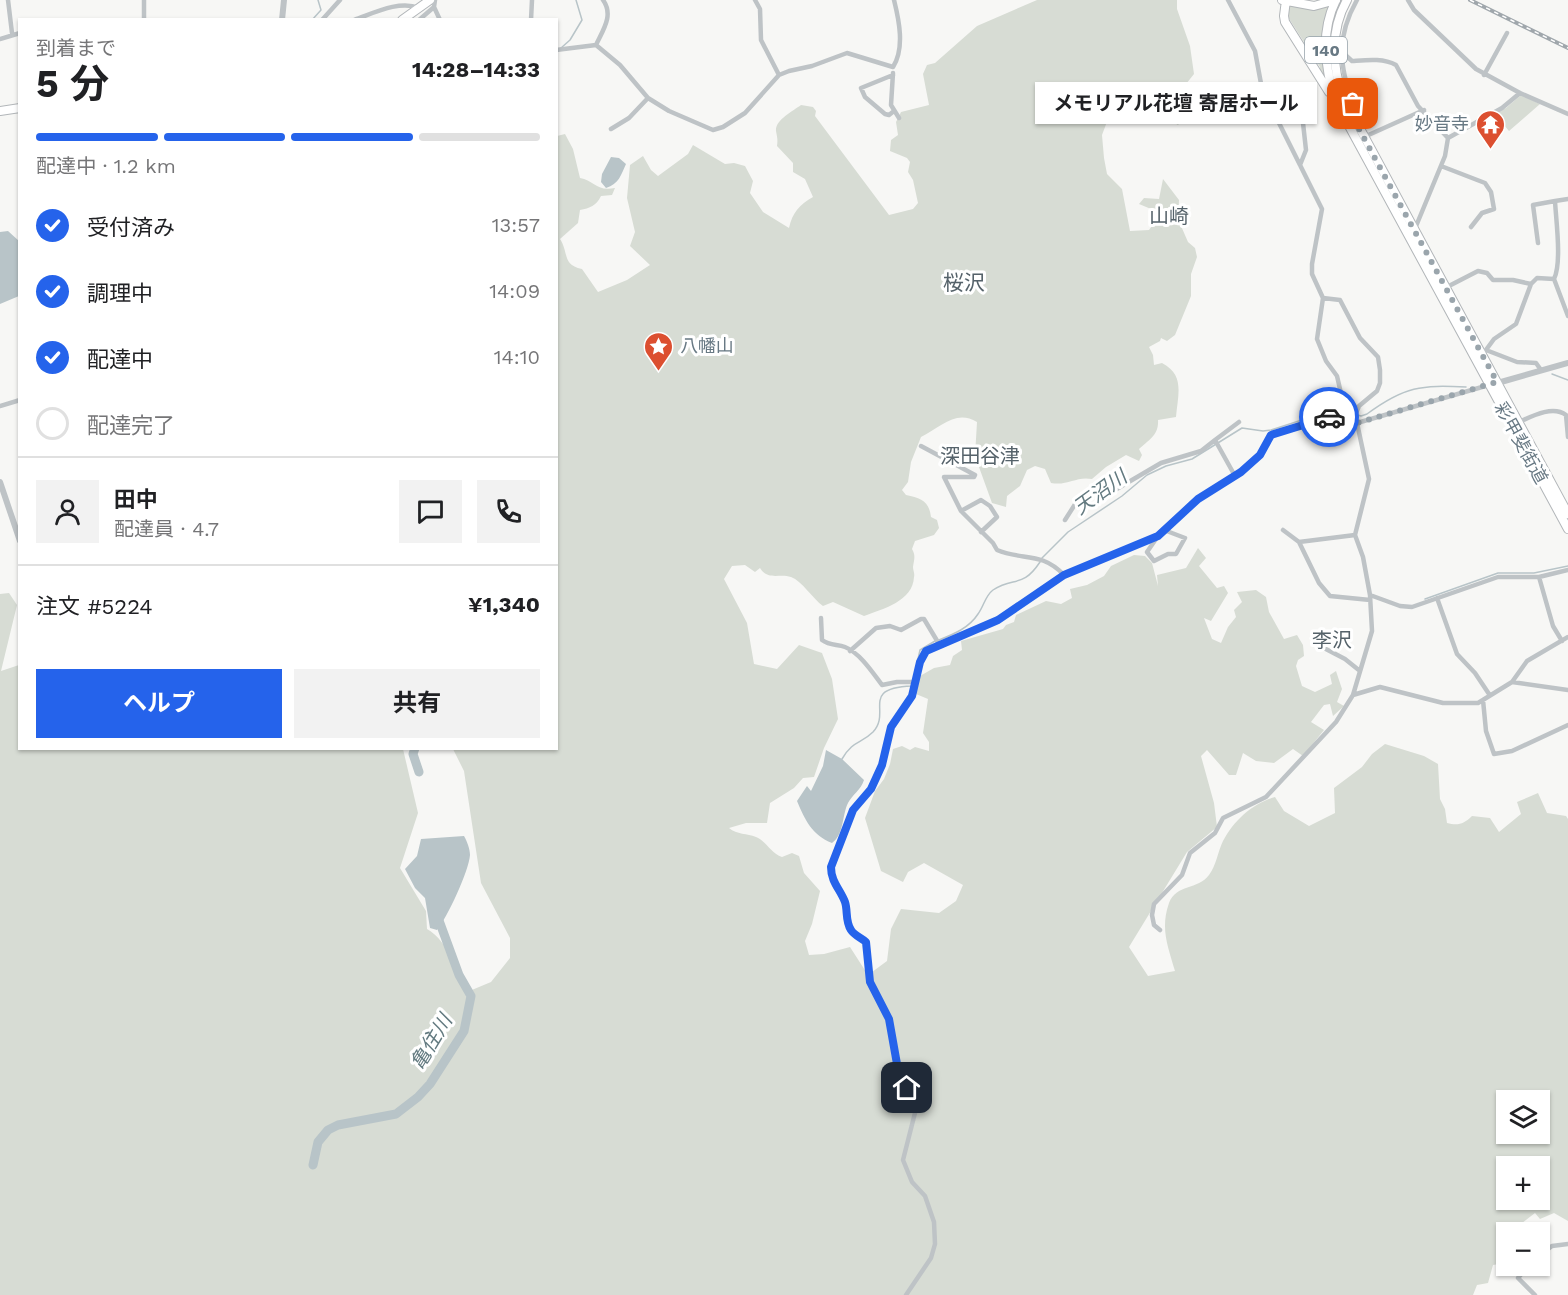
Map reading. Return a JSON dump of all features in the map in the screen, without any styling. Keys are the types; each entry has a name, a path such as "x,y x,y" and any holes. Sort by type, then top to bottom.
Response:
{"highway":[{"path":"1335,100 1286,22 1284,1 1314,6 1341,1"},
{"name":"彩甲斐街道","path":"1341,1 1334,38 1335,63 1347,107 1360,139 1409,238 1493,384 1568,529"},
{"name":"彩甲斐街道","path":"1341,1 1330,15 1326,46 1326,67 1335,100 1414,230 1445,288 1484,352 1493,384 1519,422 1567,509"},
{"path":"405,18 419,8 432,3"},
{"path":"0,111 18,108"}],"street":[{"path":"8,0 12,33"},
{"path":"144,0 144,18"},
{"path":"282,18 284,0"},
{"path":"324,18 340,0"},
{"path":"421,18 435,0"},
{"path":"531,18 532,0"},
{"path":"596,45 609,15 603,0"},
{"path":"755,0 760,9 761,40 779,75"},
{"path":"894,0 899,33 897,58 893,67 891,98 894,111 899,118"},
{"path":"1228,0 1255,51 1263,89 1322,209 1312,264 1312,274 1323,298 1317,339 1326,361 1337,376 1346,415"},
{"path":"1343,87 1341,51 1349,16 1357,0"},
{"path":"1408,0 1428,25 1484,75 1568,114"},
{"path":"432,3 439,18"},
{"path":"360,18 400,5 410,4 419,8"},
{"path":"0,39 12,33 18,33"},
{"path":"1484,75 1507,33"},
{"path":"558,50 596,45 620,65 648,98 680,116 713,130 723,127 745,113 779,75 847,53 893,67"},
{"path":"1341,51 1352,61 1373,60 1396,65 1412,96 1448,138"},
{"path":"893,75 861,88 868,100 885,114 888,115 894,111"},
{"path":"1409,238 1441,166 1448,138 1502,108 1520,93"},
{"path":"612,129 630,118 648,98"},
{"path":"1360,139 1424,110"},
{"path":"1300,165 1306,150 1303,123"},
{"path":"1441,166 1485,183 1491,192 1494,209 1482,213 1471,227"},
{"path":"1538,243 1533,206 1568,199"},
{"path":"1555,201 1558,245 1557,273 1554,279 1568,316"},
{"path":"1445,288 1478,271 1487,273 1493,280 1513,280 1531,284"},
{"path":"1542,370 1536,363 1517,362 1484,352 1494,339 1516,324 1531,284 1537,278 1554,279"},
{"path":"1160,930 1154,925 1152,915 1154,904 1182,874 1190,853 1215,833 1223,818 1266,797 1336,722 1353,695 1372,630 1370,598 1363,557 1355,535 1369,479 1355,421 1359,406 1377,391 1380,382 1378,357 1360,338 1340,300 1323,298"},
{"path":"1164,530 1185,538 1176,554 1168,554 1154,561 1147,552 1158,536 1164,530 1198,499 1235,476 1260,455 1271,435 1334,416 1346,415 1355,421 1568,363"},
{"path":"0,406 18,401"},
{"path":"1519,422 1548,411 1563,412 1566,415 1568,437"},
{"path":"1065,520 1079,498 1087,493 1096,488 1115,490 1161,463 1201,451 1239,422"},
{"path":"1215,440 1235,476"},
{"path":"921,446 975,475 974,477 944,477 961,511 993,543 997,550 1008,555 1023,555 1049,561 1064,575"},
{"path":"0,482 18,535"},
{"path":"961,511 981,500 990,506 997,517 981,532"},
{"path":"1283,530 1299,542 1306,561 1330,596 1370,598 1400,606 1412,607 1504,576 1539,577 1568,570"},
{"path":"1299,542 1355,535"},
{"path":"906,1295 931,1258 935,1244 934,1222 925,1196 912,1182 903,1160 917,1105 897,1064 889,1019 870,982 866,942 852,932 848,923 845,902 831,875 835,855 853,810 871,789 882,765 891,727 912,696 922,657 926,651 998,620 1064,575 1158,536"},
{"path":"1539,577 1553,626 1562,641"},
{"path":"1437,598 1457,654 1489,694"},
{"path":"821,618 822,640 850,651 874,672 882,685 916,682"},
{"path":"850,651 876,628 890,626 901,630 921,619 924,619 939,644"},
{"path":"1353,695 1380,687 1443,703 1473,703 1483,700 1489,694 1512,682 1527,661 1568,637"},
{"path":"1322,647 1345,659 1360,671"},
{"path":"1512,682 1568,690"},
{"path":"1483,700 1486,731 1494,754 1512,751 1568,725"},
{"path":"1550,1247 1568,1244"},
{"path":"1520,1276 1519,1281 1535,1295"}],"shaded area":[{"path":"1037,0 1177,0 1177,9 1190,46 1194,74 1186,84 1187,89 1197,97 1197,104 1178,125 1152,115 1127,115 1108,119 1102,135 1107,174 1122,189 1130,231 1149,230 1157,219 1151,209 1139,204 1144,198 1159,199 1163,179 1179,200 1178,219 1188,242 1195,248 1197,257 1191,274 1191,296 1175,335 1167,341 1161,338 1149,347 1154,365 1162,363 1174,373 1177,379 1179,393 1176,417 1158,420 1157,430 1139,449 1142,455 1139,461 1126,455 1092,479 1086,478 1057,484 1051,483 1045,469 1035,466 1027,470 1020,486 1007,496 1006,507 992,503 975,456 977,422 962,417 955,418 921,437 911,462 908,482 902,490 906,495 920,499 926,504 931,517 937,520 939,528 934,535 915,541 912,549 914,576 912,585 903,598 864,616 833,602 823,606 791,577 770,576 760,568 755,572 745,565 732,566 724,579 747,623 754,664 777,669 799,645 822,653 832,679 838,719 824,748 814,777 803,778 794,788 770,803 767,823 746,823 729,828 760,839 782,857 792,853 799,856 804,873 820,891 812,924 805,941 809,955 824,954 850,947 868,975 887,961 891,929 901,909 939,913 956,901 963,885 924,863 908,872 903,882 881,871 865,818 875,791 884,779 893,749 902,746 910,750 915,747 929,751 929,742 923,733 928,699 916,694 920,676 934,668 950,665 953,656 962,650 961,641 1003,629 1014,622 1016,615 1046,601 1061,604 1072,598 1070,589 1087,585 1104,576 1111,566 1134,555 1145,556 1152,563 1158,586 1157,575 1186,568 1198,548 1206,558 1199,566 1217,588 1224,586 1228,593 1211,621 1204,618 1212,639 1221,643 1228,627 1236,617 1234,610 1242,602 1237,592 1256,590 1266,597 1269,612 1284,639 1297,635 1303,645 1304,656 1298,660 1296,666 1302,686 1315,692 1332,684 1330,675 1336,671 1342,689 1337,702 1344,706 1333,716 1330,704 1324,705 1311,722 1324,730 1303,756 1293,749 1274,763 1256,761 1243,753 1236,775 1229,775 1207,750 1201,756 1214,803 1217,827 1187,852 1129,947 1148,976 1175,971 1165,929 1169,903 1177,893 1199,883 1209,875 1223,841 1238,819 1259,803 1275,797 1284,811 1309,826 1335,813 1334,788 1362,767 1372,754 1385,744 1424,756 1438,764 1440,799 1445,809 1447,823 1461,824 1472,816 1490,818 1499,832 1521,814 1517,802 1538,793 1547,813 1566,816 1568,819 1568,1221 1554,1213 1540,1219 1535,1213 1523,1222 1496,1222 1496,1264 1493,1265 1488,1283 1477,1285 1473,1295 0,1295 0,594 9,593 17,605 1,671 18,665 18,750 403,750 418,813 400,868 426,911 427,929 447,949 467,992 491,982 510,958 510,938 481,883 464,771 454,750 558,750 558,136 565,134 573,149 580,178 599,187 615,188 612,195 601,196 592,206 580,210 578,223 560,239 571,265 582,269 598,292 627,280 650,265 630,246 635,232 627,198 630,165 643,156 651,170 658,176 688,154 693,145 725,164 734,163 745,166 753,181 750,193 763,212 789,228 797,210 813,197 805,179 793,172 793,163 777,146 776,127 781,120 801,105 813,107 816,111 815,116 889,215 913,209 918,203 913,180 908,172 910,162 907,158 890,151 891,140 898,135 896,122 901,112 929,105 923,74 927,65 935,63 977,26"},
{"path":"1288,5 1329,5 1322,45 1325,80 1320,73 1320,67 1288,17"},
{"path":"1521,95 1540,104 1509,131 1504,125 1498,131 1487,117 1506,108"},
{"path":"611,157 619,158 626,164 617,182 606,188 601,182 602,174"},
{"path":"8,231 18,240 18,296 0,304 0,232"},
{"path":"826,750 842,759 864,780 848,803 839,835 832,843 814,831 797,801 807,786 811,791 823,766"},
{"path":"464,836 470,855 466,872 441,924 437,930 430,928 425,898 415,888 405,869 417,856 421,839"}],"waterway":[{"path":"314,18 321,10 318,0"},
{"path":"561,48 570,40 582,20 576,0"},
{"name":"天沼川","path":"1552,374 1568,380"},
{"name":"天沼川","path":"1348,412 1361,416 1367,414 1392,398 1414,389 1437,386 1466,387"},
{"name":"天沼川","path":"1042,558 1068,532 1122,496 1147,475 1166,466 1192,459 1242,428 1271,430 1336,409 1343,411"},
{"name":"天沼川","path":"939,640 966,627 978,614 993,590 1023,579 1040,562"},
{"path":"1425,599 1498,573 1534,573 1568,566"},
{"name":"天沼川","path":"842,759 853,745 869,736 878,724 881,696 886,691 912,686 920,650 935,641"},
{"name":"亀住川","path":"414,750 413,754 419,772"},
{"name":"亀住川","path":"313,1165 318,1142 328,1130 338,1125 396,1114 418,1097 430,1084 464,1031 471,996 459,975 437,915"}],"railway":[{"path":"1470,0 1568,48"}],"way so far":[{"path":"1329,417 1346,415 1357,423 1472,392 1497,382 1347,107 1353,104"}],"place":[{"name":"メモリアル花壇 寄居ホール","path":"1353,104"},
{"name":"妙音寺","path":"1490,150"},
{"name":"八幡山","path":"659,372"}],"district":[{"name":"山崎","path":"1169,216"},
{"name":"桜沢","path":"964,283"},
{"name":"深田谷津","path":"980,456"},
{"name":"李沢","path":"1332,640"}],"route":[{"path":"907,1088 897,1064 889,1019 870,982 866,942 852,932 848,923 845,902 835,886 831,867 853,810 871,789 882,765 891,727 912,696 922,657 931,648 998,620 1064,575 1158,536 1198,499 1241,472 1260,455 1271,435 1329,417"}]}
